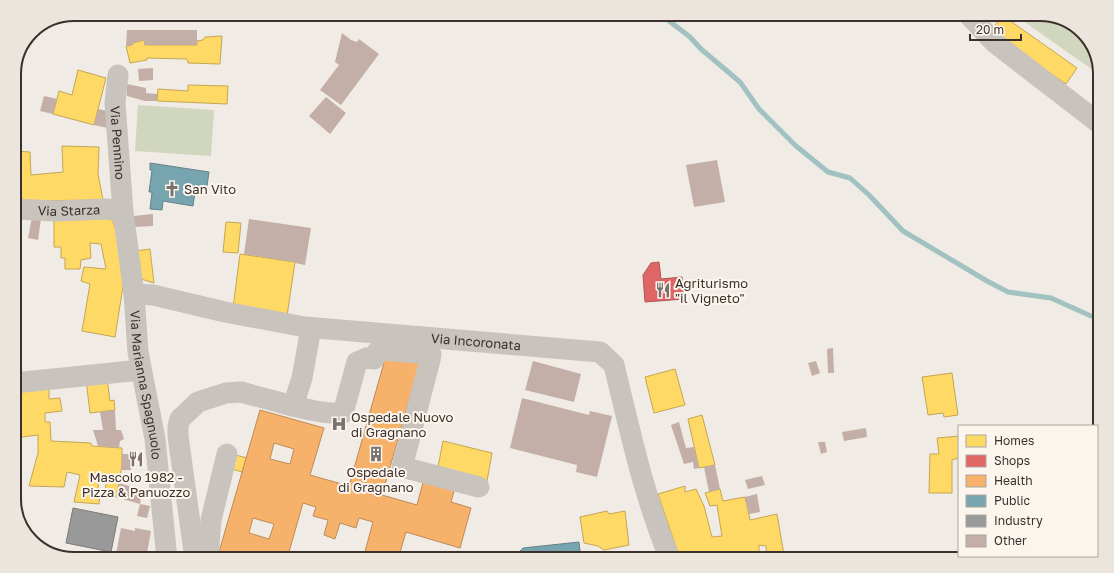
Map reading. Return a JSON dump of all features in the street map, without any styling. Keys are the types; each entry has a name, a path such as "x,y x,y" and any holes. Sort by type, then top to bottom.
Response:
{"street":[{"path":"975,21 995,43 1093,119"},
{"name":"Via Pennino","path":"118,75 115,103 123,212"},
{"name":"Via Starza","path":"21,209 57,211 108,209 123,212"},
{"name":"Via Marianna Spagnuolo","path":"123,212 134,294 138,352 155,439 165,552"},
{"name":"Via Incoronata","path":"134,294 153,295 225,312 311,328 600,352 614,365 644,484 667,552"},
{"path":"293,406 302,378 311,328"},
{"path":"195,552 178,436 180,419 198,402 226,393 241,392 314,411 332,414 343,413 357,362 366,358 374,359 377,352 383,350 431,354 402,466 479,486"},
{"path":"21,382 141,370"},
{"path":"208,552 210,520 227,454"}],"green space":[{"path":"1023,21 1047,21 1063,26 1075,34 1088,51 1093,70"},
{"path":"138,105 214,110 211,156 135,151"}],"building: Homes":[{"path":"998,21 1010,21 1077,68 1066,84 991,32"},
{"path":"222,36 220,64 188,63 187,59 147,58 147,60 130,63 126,46 144,40 145,45 197,45 197,41 203,40 205,37"},
{"path":"78,70 106,78 94,125 53,114 59,91 72,95"},
{"path":"188,85 228,86 227,104 157,101 158,89 188,91"},
{"path":"62,146 99,147 98,174 103,200 21,201 21,151 30,152 31,175 63,172"},
{"path":"111,217 118,235 124,280 115,337 82,331 90,284 81,281 84,267 106,269 101,244 90,243 91,258 81,260 80,269 65,269 65,258 61,258 61,247 54,247 54,220"},
{"path":"226,222 241,223 238,253 223,252"},
{"path":"150,249 154,283 138,278 135,251"},
{"path":"240,254 295,262 287,316 233,308"},
{"path":"675,369 685,405 654,413 645,377"},
{"path":"952,373 958,415 944,417 943,413 928,415 922,377"},
{"path":"107,378 110,401 114,400 115,410 90,413 86,380"},
{"path":"49,383 49,399 60,398 62,411 45,413 45,422 50,422 51,441 91,443 92,446 122,448 122,466 116,497 104,497 107,479 100,478 97,492 100,494 99,504 74,502 80,475 67,472 64,487 29,486 38,453 38,435 21,437 21,385"},
{"path":"702,415 715,465 699,468 688,419"},
{"path":"958,436 958,458 952,460 952,493 929,493 930,454 939,454 937,438"},
{"path":"443,441 492,453 487,481 438,467"},
{"path":"232,454 247,458 242,472 228,468"},
{"path":"685,486 685,492 696,489 704,506 712,537 722,536 717,505 710,506 705,493 720,489 723,501 745,497 750,520 777,514 783,552 767,552 766,546 759,545 759,552 678,552 658,494"},
{"path":"607,511 609,514 625,511 629,545 604,550 598,546 584,543 580,517"}],"building: Shops":[{"name":"Agriturismo \"il Vigneto\"","path":"659,262 661,279 682,277 684,299 645,302 643,275 651,263"}],"building: Health":[{"name":"Ospedale di Gragnano","path":"387,352 420,362 382,495 417,505 425,475 456,484 451,502 471,508 460,548 406,532 400,552 365,552 373,522 359,518 356,528 340,523 335,539 324,535 328,520 313,516 316,507 303,503 289,552 219,552 260,410 324,428 310,475 349,486","holes":["274,443 294,449 290,464 270,459","253,518 274,524 269,539 249,533"]}],"building: Public":[{"name":"San Vito","path":"150,163 209,172 207,186 196,185 193,206 163,201 162,210 150,209 152,192 149,192 152,170 150,170"},
{"path":"579,542 580,552 519,552 523,548"}],"building: Industry":[{"path":"73,508 118,517 111,552 66,543"}],"building: Other":[{"path":"127,30 197,30 197,45 145,45 144,40 126,46"},
{"path":"342,33 351,40 357,42 359,39 379,54 341,105 320,90 339,65 335,62"},
{"path":"153,68 153,80 139,81 138,69"},
{"path":"127,84 146,88 146,93 157,94 157,101 145,101 127,96"},
{"path":"44,96 57,99 53,114 40,111"},
{"path":"326,97 346,113 330,134 309,116"},
{"path":"98,109 107,111 108,128 94,125"},
{"path":"717,160 725,202 694,207 686,165"},
{"path":"153,214 153,226 134,227 133,216"},
{"path":"32,217 41,219 38,240 28,238"},
{"path":"249,219 311,228 305,265 244,254"},
{"path":"833,348 834,373 828,373 827,349"},
{"path":"533,361 581,374 574,402 525,390"},
{"path":"816,361 820,373 812,376 808,363"},
{"path":"522,398 589,415 590,411 612,416 597,477 576,472 577,465 510,448"},
{"path":"115,410 116,430 121,430 124,439 120,441 119,448 98,446 93,430 103,430 100,412"},
{"path":"679,422 686,448 694,447 699,468 694,469 693,462 684,464 671,425"},
{"path":"866,428 867,437 844,441 842,432"},
{"path":"818,442 825,442 827,452 821,454"},
{"path":"122,454 131,454 131,470 121,470"},
{"path":"715,465 720,489 709,492 704,467"},
{"path":"762,476 765,485 748,489 745,480"},
{"path":"119,483 142,490 140,504 116,497"},
{"path":"757,494 760,512 749,514 745,497"},
{"path":"140,504 150,506 147,518 137,516"},
{"path":"121,528 135,531 135,528 151,531 147,552 116,552"}],"waterway":[{"path":"669,21 690,37 701,49 740,82 759,109 796,146 828,172 850,178 869,195 903,231 1008,292 1051,298 1093,316"}],"place":[{"name":"San Vito","path":"172,189"},
{"name":"Agriturismo \"il Vigneto\"","path":"663,290"},
{"name":"Ospedale Nuovo di Gragnano","path":"339,424"},
{"name":"Ospedale di Gragnano","path":"376,454"},
{"name":"Mascolo 1982 - Pizza & Panuozzo","path":"136,459"}]}
